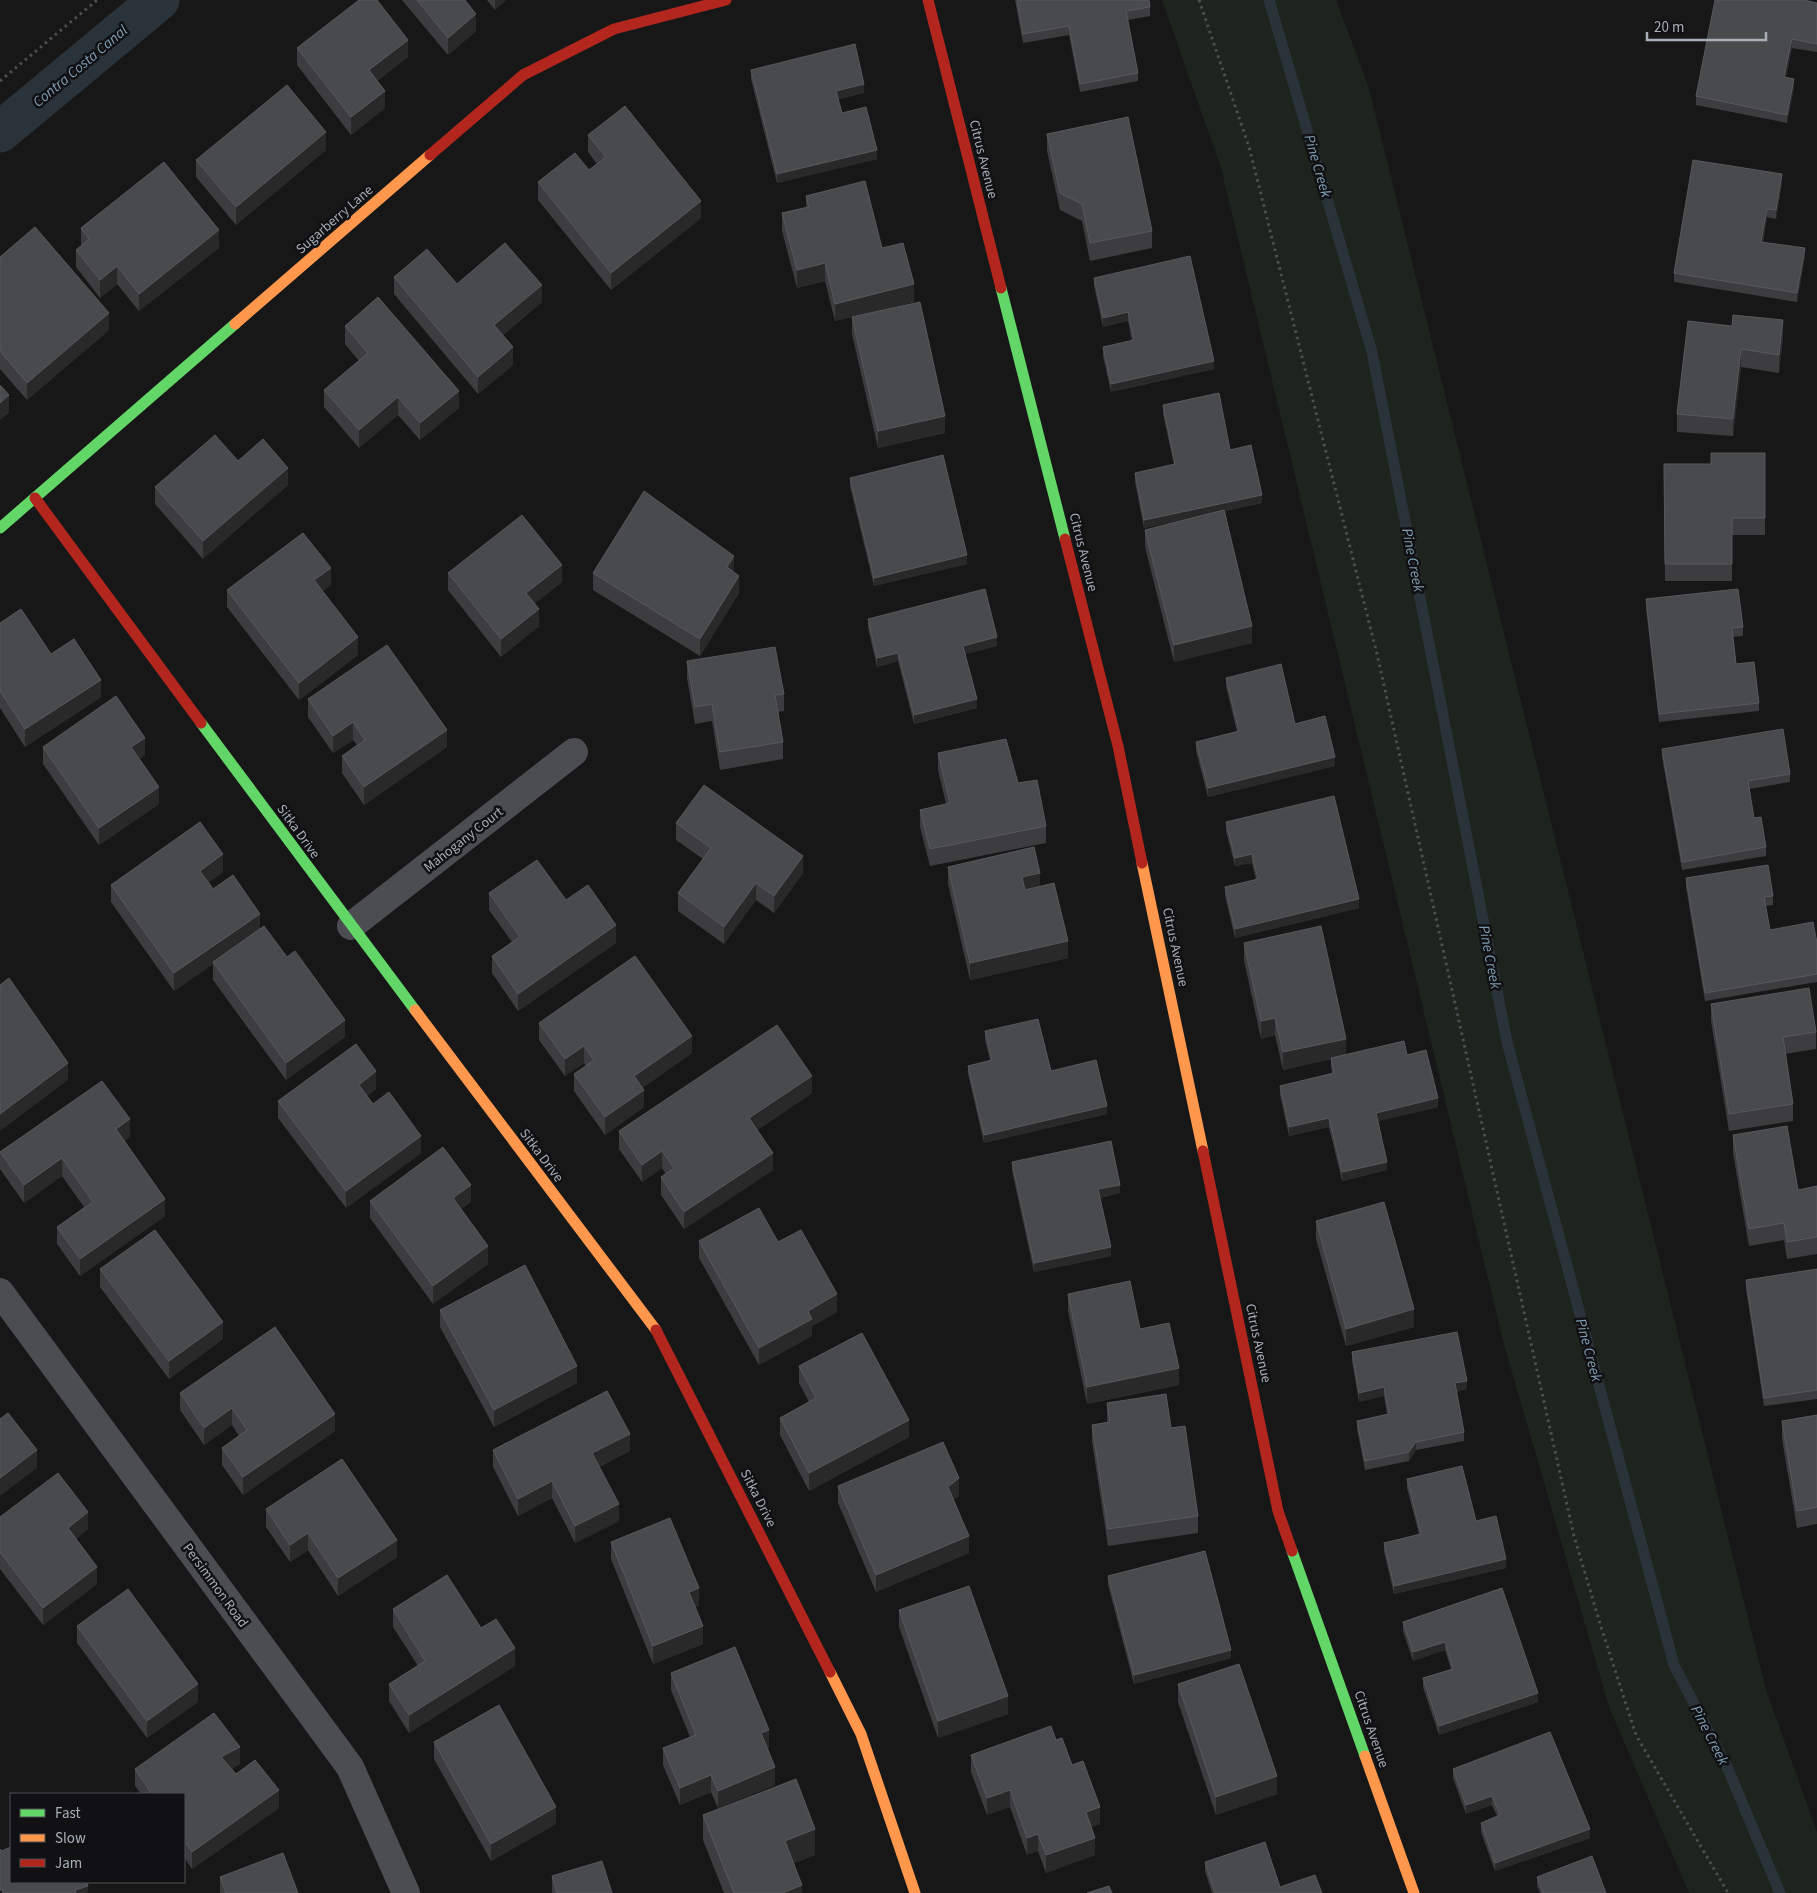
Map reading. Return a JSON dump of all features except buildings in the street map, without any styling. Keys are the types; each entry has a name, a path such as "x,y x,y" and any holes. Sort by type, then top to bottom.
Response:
{"street":[{"name":"Sugarberry Lane","path":"0,528 523,75 614,29 726,0"},
{"name":"Citrus Avenue","path":"928,0 1118,746 1278,1511 1414,1893"},
{"name":"Sitka Drive","path":"35,498 351,926 660,1336 861,1734 915,1893"},
{"name":"Mahogany Court","path":"351,926 574,752"},
{"name":"Persimmon Road","path":"0,1292 350,1767 406,1893"}],"path":[{"path":"0,81 97,0"},
{"path":"1199,0 1249,147 1377,654 1574,1536 1636,1734 1728,1893"}],"shaded area":[{"path":"1162,0 1336,0 1369,88 1766,1690 1817,1832 1817,1893 1689,1893 1609,1707 1503,1341 1221,168"}],"waterway":[{"name":"Contra Costa Canal","path":"0,132 159,0"},
{"name":"Pine Creek","path":"1269,0 1372,352 1507,1042 1674,1665 1728,1769 1780,1893"}],"traffic: fast":[{"path":"1001,288 1065,539"},
{"path":"0,528 235,324"},
{"path":"201,723 415,1010"},
{"path":"1292,1551 1365,1756"}],"traffic: slow":[{"path":"235,324 430,155"},
{"path":"1142,863 1203,1151"},
{"path":"415,1010 656,1330"},
{"path":"830,1672 861,1734 915,1893"},
{"path":"1365,1756 1414,1893"}],"traffic: jam":[{"path":"430,155 523,75 614,29 726,0"},
{"path":"928,0 1001,288"},
{"path":"35,498 201,723"},
{"path":"1065,539 1118,746 1142,863"},
{"path":"1203,1151 1278,1511 1292,1551"},
{"path":"656,1330 830,1672"}]}
